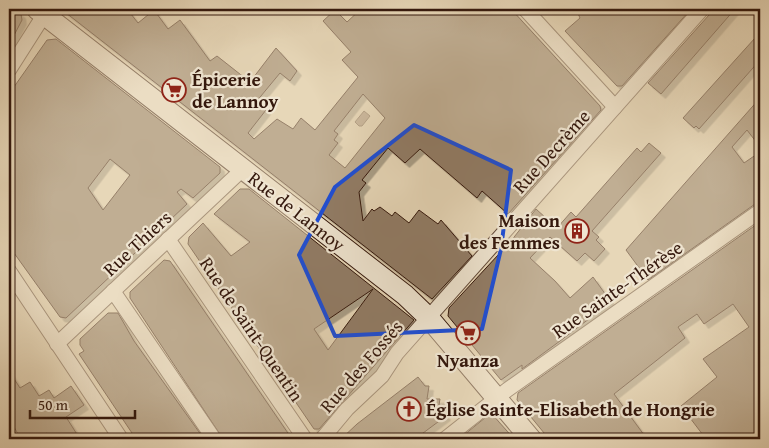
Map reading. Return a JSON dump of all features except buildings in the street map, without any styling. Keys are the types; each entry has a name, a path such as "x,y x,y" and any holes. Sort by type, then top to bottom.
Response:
{"main road":[{"name":"Rue de Lannoy","path":"44,11 390,283 429,318 531,439"}],"street":[{"path":"526,9 615,107"},
{"name":"Rue Decrème","path":"429,318 702,9"},
{"path":"9,70 44,11"},
{"name":"Rue Thiers","path":"57,344 243,169"},
{"name":"Rue Sainte-Thérèse","path":"445,439 496,398 760,211"},
{"name":"Rue de Saint-Quentin","path":"168,239 305,439"},
{"path":"9,271 121,439"},
{"path":"113,291 214,439"},
{"name":"Rue des Fossés","path":"322,439 348,409 382,376 397,353 429,318"}],"highlighted area":[{"path":"414,125 511,170 501,249 482,329 335,336 299,255 335,187"}],"shaded area":[{"path":"364,111 370,116 362,126 359,126 355,122"}],"place":[{"name":"Épicerie de Lannoy","path":"174,90"},
{"name":"Maison des Femmes","path":"577,231"},
{"name":"Nyanza","path":"468,333"},
{"name":"Église Sainte-Elisabeth de Hongrie","path":"409,409"}]}
